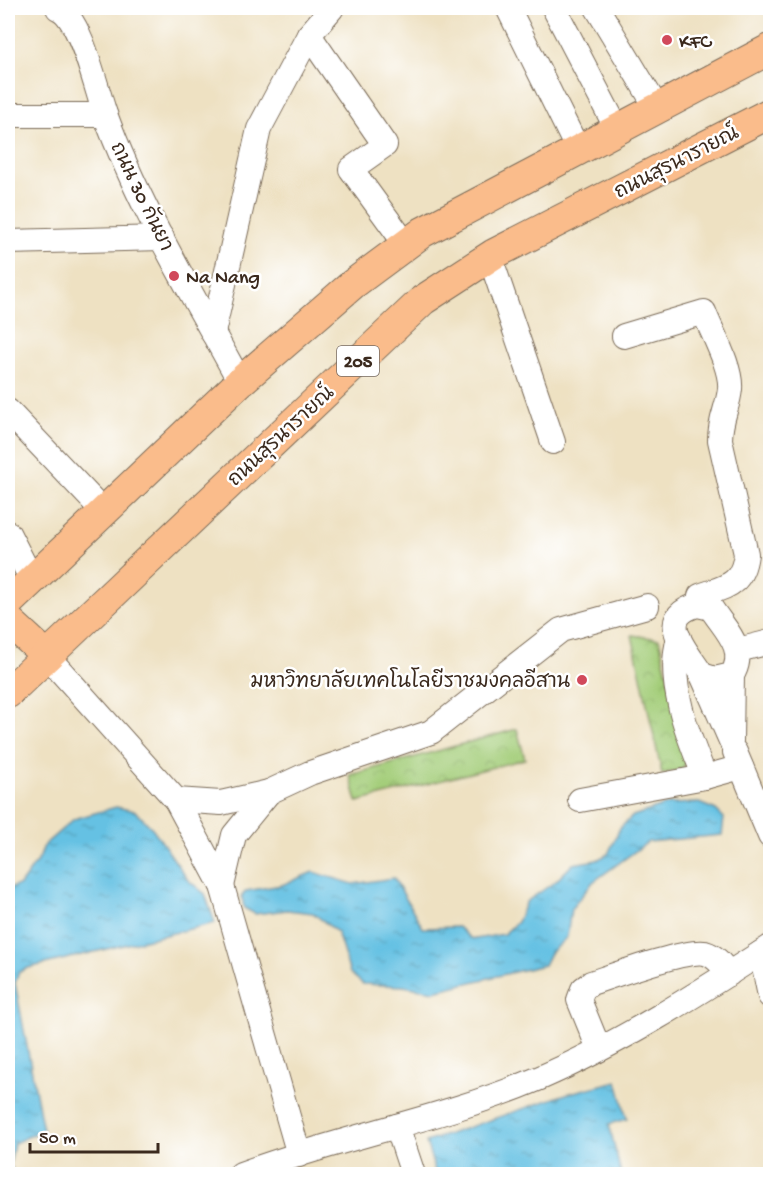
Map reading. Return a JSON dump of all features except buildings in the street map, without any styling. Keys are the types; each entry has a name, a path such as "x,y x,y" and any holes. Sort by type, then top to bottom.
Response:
{"main road":[{"path":"8,603 240,382 353,284 423,232 771,49"},
{"name":"ถนนสุรนารายณ์","path":"8,693 423,300 490,257 771,114"},
{"path":"8,620 47,656"}],"street":[{"path":"213,333 259,129 309,35 332,8"},
{"path":"508,8 578,150"},
{"path":"555,8 617,129"},
{"path":"597,8 657,108"},
{"name":"ถนน 30 กันยา","path":"65,9 76,29 105,115 162,238 240,382"},
{"path":"309,35 385,145 351,169 407,246"},
{"path":"8,115 105,115"},
{"path":"8,242 162,238"},
{"path":"490,257 553,441"},
{"path":"624,336 704,312 730,378 730,391 720,422 720,440 746,555 744,569 740,577 732,583 705,602 684,609 675,620 677,635 674,668 681,704 705,777"},
{"path":"8,411 104,512"},
{"path":"8,533 32,580"},
{"path":"176,800 221,803 269,792 310,773 431,732 561,630 683,596 705,602 738,650 739,663 732,675 731,741"},
{"path":"647,606 663,616 702,675 771,836"},
{"path":"738,650 771,642"},
{"path":"47,656 176,800 222,886 299,1155"},
{"path":"702,675 716,679 732,675"},
{"path":"580,800 705,777 741,767"},
{"path":"222,886 234,835 269,792"},
{"path":"251,1173 299,1155 397,1126 540,1078 599,1049 766,950 771,996"},
{"path":"599,1049 579,1000 583,989 591,983 683,955 701,952 720,961 729,974"},
{"path":"397,1126 412,1174"}],"green space":[{"path":"632,635 659,639 687,758 683,769 662,774"},
{"path":"517,729 525,759 357,802 350,775"}],"water":[{"path":"699,803 716,810 724,818 722,835 648,842 593,882 571,909 567,937 550,953 544,965 434,991 403,986 363,984 350,973 337,932 313,913 287,910 255,914 244,908 242,896 246,891 282,885 313,872 353,884 394,878 423,928 458,927 470,938 476,939 504,934 517,922 526,902 556,881 573,864 597,860 608,854 620,828 633,816 669,804"},
{"path":"116,807 135,811 153,829 188,880 205,894 215,923 19,972 15,983 43,1130 14,1143 10,1165 15,1174 8,1174 8,888 20,885 40,857 44,845 74,819"},
{"path":"617,1081 627,1119 609,1124 621,1174 436,1174 426,1142 566,1094"}],"place":[{"name":"KFC","path":"667,40"},
{"name":"Na Nang","path":"174,276"},
{"name":"มหาวิทยาลัยเทคโนโลยีราชมงคลอีสาน","path":"582,680"}]}
